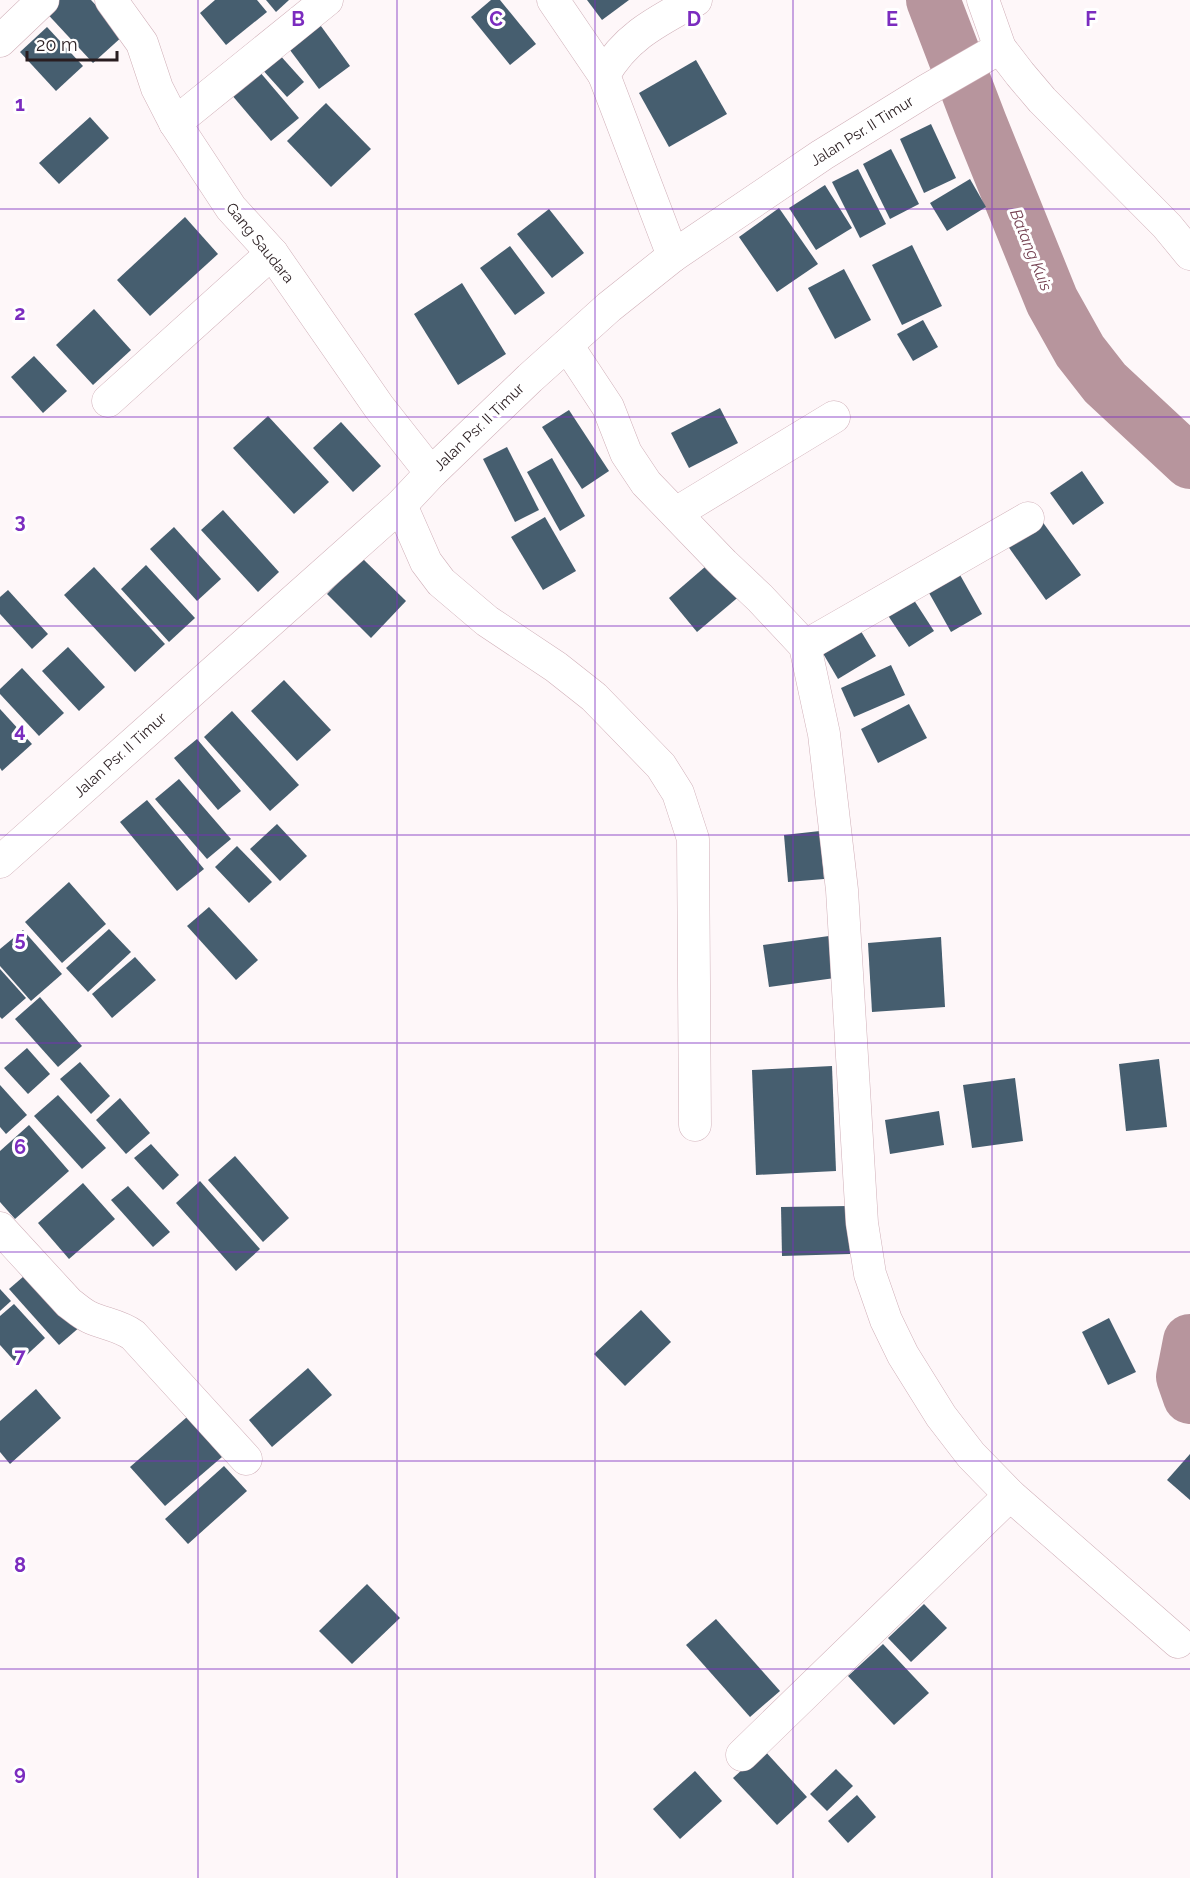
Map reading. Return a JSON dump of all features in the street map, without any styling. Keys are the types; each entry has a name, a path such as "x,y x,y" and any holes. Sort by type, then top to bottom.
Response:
{"street":[{"path":"0,41 43,0"},
{"name":"Gang Saudara","path":"111,0 142,43 157,88 175,123 231,208 272,253 379,407 431,473"},
{"path":"175,123 327,0"},
{"path":"553,0 604,75 673,256"},
{"path":"604,75 613,58 635,36 696,0"},
{"path":"983,0 994,51 1167,226 1190,254"},
{"name":"Jalan Psr. II Timur","path":"0,862 401,505 431,473 609,307 673,256 822,155 994,51"},
{"path":"108,401 272,253"},
{"path":"567,345 608,407 626,453 646,483 805,646 824,734 841,878 848,963 862,1223 870,1274 886,1320 903,1355 941,1416 971,1455 1010,1495 1178,1642"},
{"path":"676,513 834,417"},
{"path":"401,505 426,562 441,582 487,621 556,667 594,697 660,766 678,793 693,838 695,1125"},
{"path":"805,646 1028,518"},
{"path":"0,1228 81,1313 122,1327 133,1335 246,1459"},
{"path":"742,1755 1010,1495"}],"building":[{"path":"49,0 91,0 124,35 93,63 41,7"},
{"path":"215,0 257,0 267,12 226,45 200,13"},
{"path":"266,0 289,0 276,12"},
{"path":"491,0 500,0 536,44 510,65 471,17"},
{"path":"587,0 629,0 602,20"},
{"path":"318,22 350,66 319,89 287,46"},
{"path":"47,27 83,66 56,91 20,52"},
{"path":"278,53 304,82 287,97 261,68"},
{"path":"696,60 727,114 669,147 639,93"},
{"path":"259,71 299,118 271,141 231,94"},
{"path":"326,103 371,149 331,187 287,141"},
{"path":"90,117 109,138 59,184 39,163"},
{"path":"931,124 956,178 924,193 900,139"},
{"path":"891,149 919,204 890,219 863,164"},
{"path":"858,169 886,224 860,238 832,182"},
{"path":"970,179 986,207 947,231 930,203"},
{"path":"825,185 852,228 816,250 789,208"},
{"path":"779,208 818,264 777,292 739,237"},
{"path":"549,209 584,253 552,278 517,234"},
{"path":"185,217 218,254 150,316 117,280"},
{"path":"912,245 942,306 902,325 872,265"},
{"path":"510,246 545,293 515,315 480,268"},
{"path":"844,269 871,320 835,339 808,288"},
{"path":"462,283 506,354 458,385 414,314"},
{"path":"94,309 131,350 93,385 56,345"},
{"path":"923,320 938,347 913,361 897,334"},
{"path":"34,356 67,391 43,413 11,377"},
{"path":"720,408 738,443 689,468 671,433"},
{"path":"569,410 609,471 582,489 542,427"},
{"path":"268,416 329,482 294,514 233,448"},
{"path":"341,422 381,466 353,492 313,448"},
{"path":"507,447 539,510 515,522 483,459"},
{"path":"552,458 585,516 560,531 527,472"},
{"path":"1082,471 1104,503 1073,525 1050,493"},
{"path":"223,510 279,572 258,592 201,530"},
{"path":"545,517 576,571 543,590 511,537"},
{"path":"1039,517 1081,575 1046,600 1005,542"},
{"path":"174,527 221,579 197,601 150,549"},
{"path":"362,558 406,601 371,638 327,594"},
{"path":"713,560 742,594 697,632 669,598"},
{"path":"146,565 195,618 169,642 121,589"},
{"path":"955,566 982,614 951,632 924,584"},
{"path":"94,567 165,644 135,672 64,595"},
{"path":"8,590 48,634 32,649 0,614 0,597"},
{"path":"910,594 934,631 909,647 885,611"},
{"path":"859,628 876,656 838,679 821,650"},
{"path":"68,647 105,687 79,711 42,671"},
{"path":"891,665 905,695 854,717 841,688"},
{"path":"22,668 64,713 39,736 0,694 0,689"},
{"path":"284,680 331,730 297,761 251,711"},
{"path":"909,704 927,738 878,763 861,729"},
{"path":"0,709 32,744 2,771 0,768"},
{"path":"232,711 299,785 270,811 204,737"},
{"path":"197,739 241,791 218,810 174,758"},
{"path":"179,779 231,839 207,859 155,799"},
{"path":"147,800 204,869 177,891 120,822"},
{"path":"277,824 307,856 280,881 250,849"},
{"path":"820,831 824,879 788,882 784,835"},
{"path":"237,846 272,882 249,903 215,867"},
{"path":"69,882 106,924 62,963 25,922"},
{"path":"209,907 258,960 236,980 187,926"},
{"path":"109,929 131,952 88,992 66,968"},
{"path":"23,930 62,974 31,1001 0,966 0,949"},
{"path":"829,936 835,978 769,987 763,945"},
{"path":"941,937 945,1007 872,1012 868,943"},
{"path":"135,957 156,980 112,1018 92,994"},
{"path":"0,969 26,998 2,1019 0,1017"},
{"path":"40,997 82,1046 58,1067 15,1019"},
{"path":"27,1048 50,1074 28,1094 4,1068"},
{"path":"1159,1059 1167,1127 1126,1131 1119,1064"},
{"path":"80,1062 110,1096 91,1114 60,1079"},
{"path":"832,1066 836,1171 756,1175 752,1070"},
{"path":"1015,1078 1023,1141 972,1148 963,1085"},
{"path":"0,1085 27,1115 6,1134 0,1127"},
{"path":"58,1095 106,1148 82,1169 34,1116"},
{"path":"120,1098 150,1133 126,1154 96,1120"},
{"path":"939,1111 944,1145 890,1154 885,1120"},
{"path":"29,1125 69,1171 15,1219 0,1202 0,1151"},
{"path":"151,1144 179,1175 163,1190 134,1158"},
{"path":"235,1156 289,1218 263,1242 208,1180"},
{"path":"200,1181 260,1249 236,1271 176,1203"},
{"path":"83,1183 115,1219 69,1259 38,1223"},
{"path":"128,1186 170,1232 153,1247 111,1200"},
{"path":"849,1206 850,1254 782,1256 781,1207"},
{"path":"31,1270 81,1326 59,1345 9,1289"},
{"path":"0,1289 11,1301 0,1311"},
{"path":"14,1304 45,1338 17,1364 0,1345 0,1316"},
{"path":"641,1310 671,1342 625,1386 594,1354"},
{"path":"1109,1318 1136,1372 1108,1385 1082,1332"},
{"path":"308,1368 332,1395 272,1447 249,1420"},
{"path":"36,1389 61,1418 10,1464 0,1452 0,1421"},
{"path":"187,1417 222,1457 165,1506 130,1467"},
{"path":"1190,1454 1190,1500 1167,1480"},
{"path":"224,1466 247,1491 188,1544 165,1519"},
{"path":"367,1584 400,1618 352,1664 319,1631"},
{"path":"924,1604 947,1628 911,1662 888,1638"},
{"path":"716,1619 780,1691 750,1717 686,1645"},
{"path":"883,1644 929,1693 894,1725 848,1676"},
{"path":"764,1750 807,1797 777,1825 733,1778"},
{"path":"836,1769 853,1786 827,1811 810,1794"},
{"path":"695,1771 722,1801 680,1839 653,1809"},
{"path":"857,1795 876,1817 848,1843 828,1821"}],"waterway":[{"name":"Batang Kuis","path":"933,0 1052,301 1080,351 1105,383 1190,462"},
{"name":"Batang Kuis","path":"1190,1341 1183,1377 1190,1397"}]}
